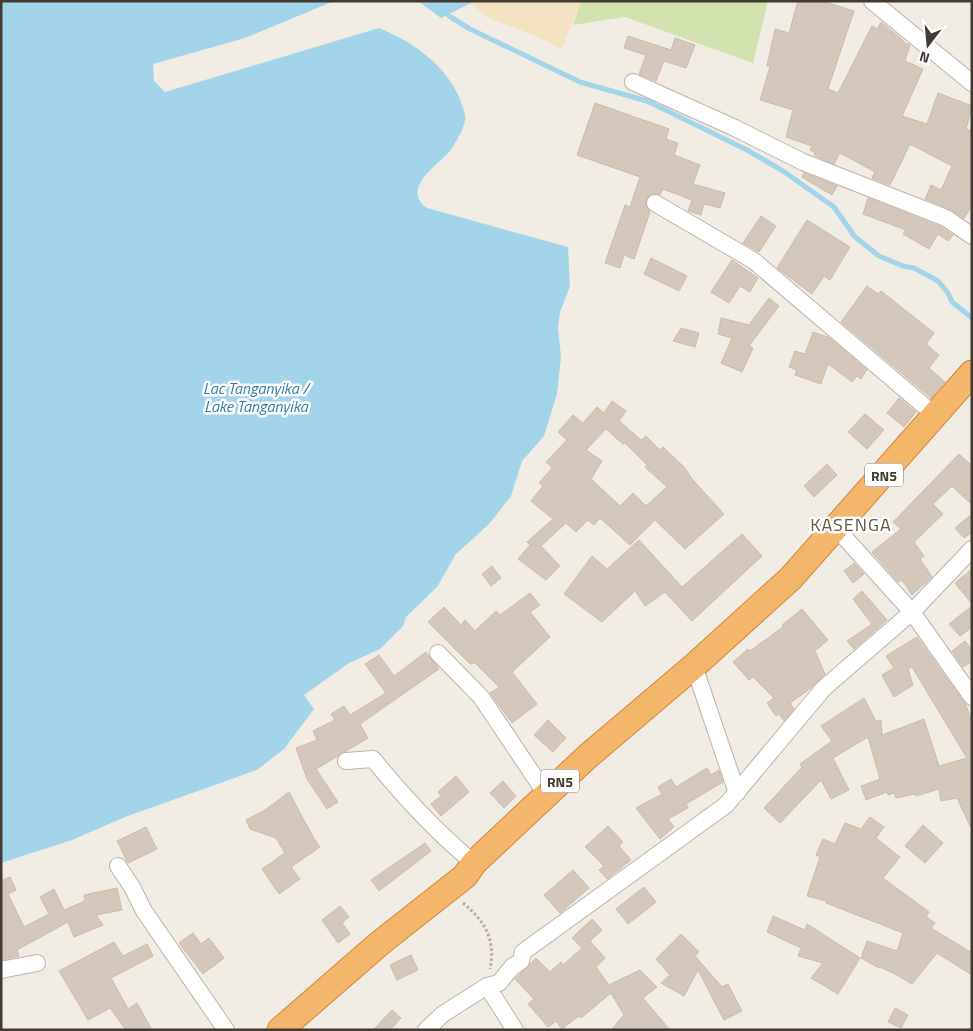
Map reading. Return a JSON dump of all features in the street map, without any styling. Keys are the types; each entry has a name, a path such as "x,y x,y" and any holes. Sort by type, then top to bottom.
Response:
{"highway":[{"name":"RN5","path":"280,1030 380,943 465,876 474,863 546,794 694,666 790,578 936,416 972,373"}],"street":[{"path":"872,1 972,83"},
{"path":"633,82 736,128 803,162 946,218 972,236"},
{"path":"655,203 754,261 936,416"},
{"path":"836,528 912,612 972,697"},
{"path":"426,1030 443,1014 487,986 499,983 506,977 512,967 521,961 523,952 726,805 824,688 912,612 972,549"},
{"path":"438,653 481,697 546,794"},
{"path":"694,666 737,793"},
{"path":"346,761 373,759 405,797 456,848 474,863"},
{"path":"118,866 132,887 144,911 226,1030"},
{"path":"1,970 37,963"},
{"path":"487,986 515,1030"}],"path":[{"path":"462,902 473,911 490,936 492,961 487,986"}],"green space":[{"path":"581,1 768,1 753,63 625,17 573,25"}],"sand":[{"path":"475,1 581,1 562,49 534,35 493,20 470,4"}],"water":[{"name":"Lac Tanganyika / Lake Tanganyika","path":"1,1 334,1 245,38 153,64 154,81 165,92 379,28 392,34 416,47 437,65 454,86 465,115 463,127 454,145 426,175 419,186 418,196 422,204 427,208 568,247 570,286 560,312 558,329 561,357 557,394 544,436 522,461 511,496 489,524 456,554 437,587 406,617 403,626 380,649 349,663 304,695 314,709 284,749 257,770 125,817 72,840 1,863"},
{"path":"418,1 475,1 441,18"}],"building":[{"path":"798,1 822,1 854,11 828,89 838,93 872,26 877,29 881,22 903,42 910,45 905,61 923,69 902,116 927,124 938,93 972,106 966,129 972,131 972,206 964,218 950,209 925,199 931,185 941,190 952,166 910,144 890,185 872,178 875,172 840,153 834,164 814,155 815,153 810,150 812,146 786,137 793,110 760,100 770,67 767,66 775,29 789,33"},
{"path":"628,36 671,50 675,38 695,45 686,68 664,61 656,81 639,74 646,55 624,48"},
{"path":"595,103 669,129 666,139 678,143 674,155 700,165 693,184 725,193 720,208 704,204 701,215 688,211 692,200 663,189 660,195 650,195 645,203 650,212 634,259 624,255 620,268 605,263 625,205 630,207 640,177 577,155"},
{"path":"804,173 837,186 832,195 802,177"},
{"path":"868,198 941,227 953,235 948,241 938,234 929,249 903,234 906,230 863,214"},
{"path":"761,216 776,226 759,252 743,243"},
{"path":"807,220 850,247 830,280 824,276 812,294 777,268"},
{"path":"651,258 687,276 679,291 644,274"},
{"path":"732,260 758,278 750,292 740,286 729,303 711,292"},
{"path":"867,286 878,294 881,291 934,333 926,344 939,355 929,368 945,382 931,398 841,322"},
{"path":"769,298 779,306 749,346 753,348 742,372 721,363 732,338 718,334 721,318 749,325"},
{"path":"681,328 699,333 695,347 673,341"},
{"path":"813,332 828,337 867,370 861,379 857,376 852,382 828,364 821,384 795,375 797,370 789,367 795,351 805,354"},
{"path":"899,398 916,412 904,427 887,413"},
{"path":"612,401 626,411 619,421 641,440 646,436 660,450 663,447 684,467 693,480 724,514 685,549 655,520 630,545 600,518 594,525 588,520 576,532 566,523 541,546 560,566 546,580 518,559 530,545 527,542 553,519 531,501 543,486 539,483 552,468 546,462 567,440 558,432 573,415 583,423 597,407 604,413","holes":["606,429 623,444 625,443 647,465 645,467 667,487 646,506 633,493 620,506 591,479 602,461 586,450"]},
{"path":"865,414 884,430 867,449 848,432"},
{"path":"959,454 972,466 972,505 952,486 933,504 943,514 914,542 924,556 920,559 932,577 912,595 902,580 898,582 872,552 901,529 893,522"},
{"path":"827,464 837,475 814,497 804,486"},
{"path":"972,514 972,532 964,538 955,528"},
{"path":"742,534 762,556 692,621 665,592 645,606 635,591 602,622 564,594 592,556 607,569 639,540 682,587"},
{"path":"854,563 864,574 853,583 844,571"},
{"path":"492,566 501,578 491,586 482,574"},
{"path":"972,569 972,604 955,583"},
{"path":"862,591 887,620 854,649 847,641 872,624 853,599"},
{"path":"530,593 540,605 530,612 550,637 512,672 537,704 512,723 490,693 499,687 475,663 470,664 428,622 444,607 461,625 465,620 475,631 496,611 500,615"},
{"path":"972,606 972,627 960,636 949,624"},
{"path":"802,609 828,640 815,651 825,674 811,688 790,703 794,709 784,721 779,714 776,716 767,703 774,698 753,677 749,680 733,662 748,649 750,651 783,627 782,625"},
{"path":"917,637 966,705 972,723 972,830 957,798 941,801 939,789 916,796 915,794 896,798 894,793 888,795 887,792 866,800 861,786 880,779 868,737 833,758 849,790 831,799 821,780 780,823 764,808 802,767 800,764 832,741 821,726 864,698 876,721 881,720 882,735 924,719 939,766 967,758 912,667 908,669 913,685 894,697 882,675 894,668 886,656"},
{"path":"965,641 972,650 972,661 963,667 952,651"},
{"path":"426,652 439,669 360,724 368,738 316,769 338,802 327,809 307,779 296,748 317,740 313,731 335,720 331,714 344,706 350,715 386,693 365,664 379,655 394,676"},
{"path":"548,720 566,738 553,752 534,735"},
{"path":"707,768 711,775 719,770 723,782 686,804 688,808 668,819 674,827 660,839 636,808 662,794 658,787 671,779 676,787"},
{"path":"456,776 469,792 441,816 431,804 441,796 438,792"},
{"path":"503,781 516,796 504,808 490,793"},
{"path":"289,792 320,847 291,867 300,879 279,894 262,869 285,853 276,838 250,829 246,820 265,810"},
{"path":"870,817 884,827 876,838 900,857 883,878 929,912 926,917 935,923 931,928 972,953 972,975 937,953 912,984 861,958 867,941 897,951 903,933 826,903 826,901 807,896 820,857 816,855 823,839 835,844 845,823 861,829"},
{"path":"923,825 943,843 925,863 905,846"},
{"path":"608,826 623,842 619,846 631,860 607,879 599,870 604,866 585,847"},
{"path":"146,827 157,849 128,863 117,841"},
{"path":"425,843 431,851 379,891 371,880"},
{"path":"573,870 589,888 560,913 544,895"},
{"path":"10,877 16,890 8,894 24,927 49,914 40,897 54,889 64,910 85,901 84,895 117,888 122,910 96,915 103,925 74,937 68,922 17,950 19,956 1,960 1,881"},
{"path":"644,887 656,902 628,924 616,909"},
{"path":"340,906 349,917 342,923 350,934 338,943 322,920"},
{"path":"773,916 805,930 807,924 860,958 838,994 811,978 823,963 798,956 801,948 767,932"},
{"path":"592,919 602,930 590,941 605,958 596,967 609,985 640,970 657,987 643,998 670,1030 611,1030 624,1015 611,993 581,1018 579,1016 562,1029 556,1021 548,1027 528,1004 534,999 515,979 536,958 550,972 561,962 563,965 582,948 572,938"},
{"path":"193,933 201,944 209,938 224,958 203,974 179,943"},
{"path":"681,934 699,952 695,956 722,987 728,984 742,1011 724,1020 698,970 684,996 661,983 670,975 656,959"},
{"path":"114,942 123,956 147,944 153,956 111,978 128,1009 137,1003 152,1030 126,1030 110,1008 88,1020 59,971"},
{"path":"411,955 418,970 397,980 390,965"},
{"path":"895,1008 908,1015 901,1028 888,1022"},
{"path":"392,1010 401,1018 390,1030 373,1030"}],"waterway":[{"path":"449,16 470,29 580,82 647,101 747,150 783,171 834,207 855,237 879,256 903,266 914,268 938,281 948,293 952,302 972,318"}],"district":[{"name":"KASENGA","path":"851,524"}]}
